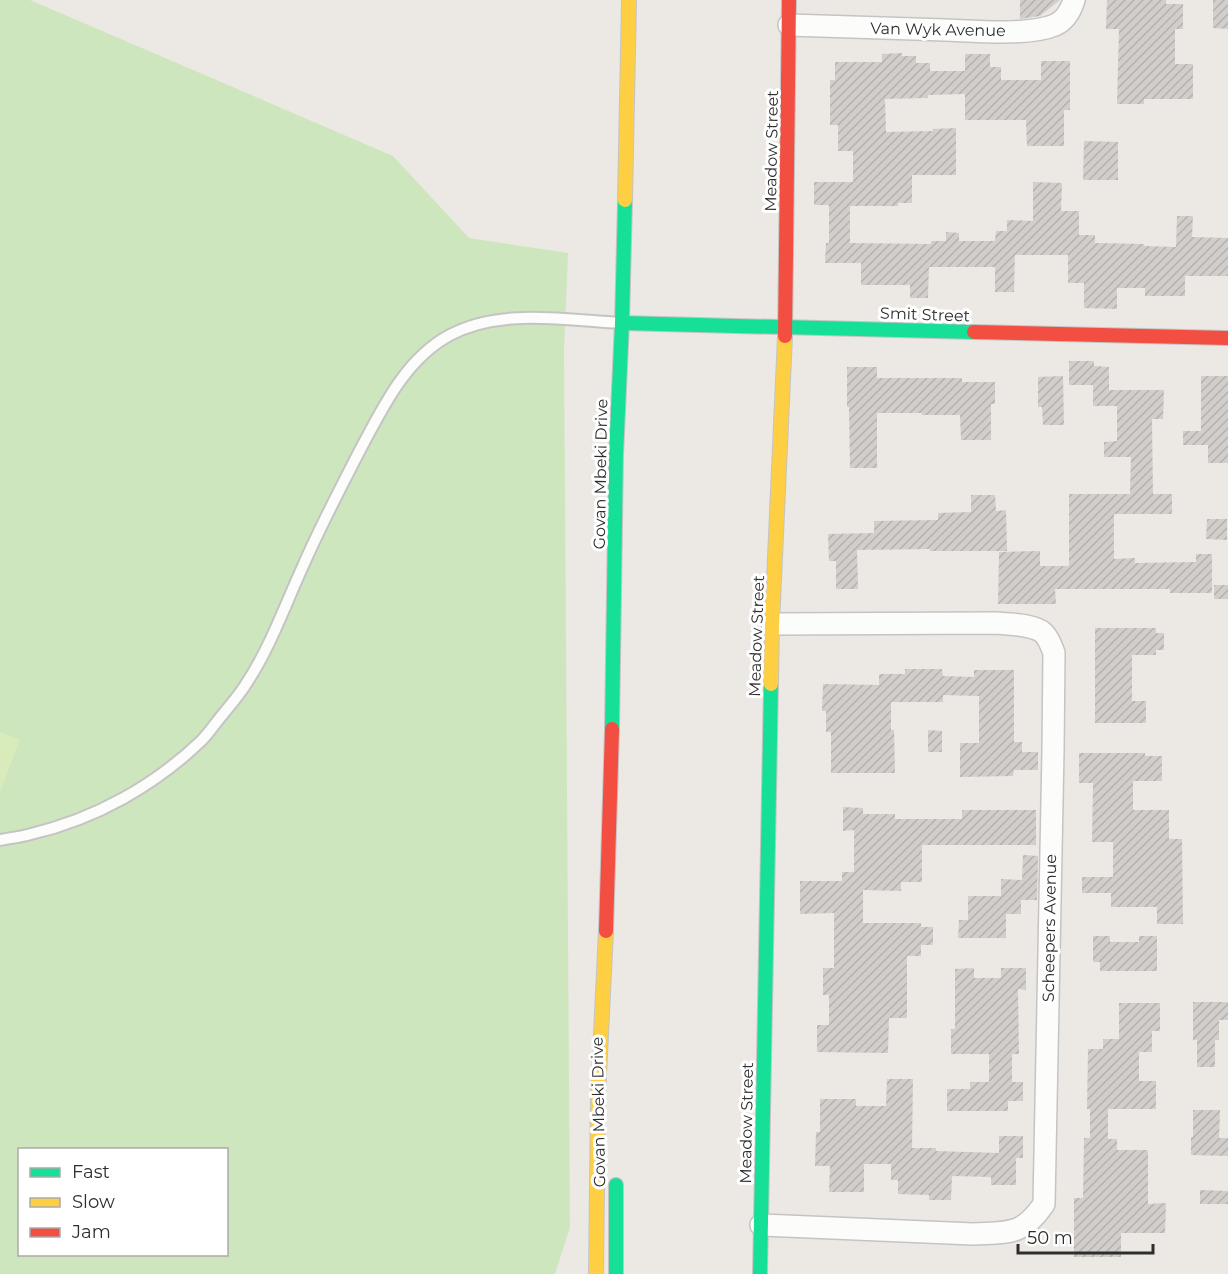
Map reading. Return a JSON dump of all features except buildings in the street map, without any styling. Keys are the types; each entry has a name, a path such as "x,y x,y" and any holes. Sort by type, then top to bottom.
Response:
{"street":[{"name":"Govan Mbeki Drive","path":"596,1274 598,1096 606,949 616,455 622,323 629,0"},
{"name":"Meadow Street","path":"760,1274 772,624 785,327 789,0"},
{"name":"Van Wyk Avenue","path":"789,25 991,32 1044,29 1058,24 1067,16 1074,0"},
{"name":"Smit Street","path":"622,323 1228,338"},
{"name":"Scheepers Avenue","path":"761,1225 974,1234 1011,1232 1026,1226 1044,1204 1053,751 1054,653 1049,640 1042,632 1023,625 996,623 772,624"},
{"name":"Govan Mbeki Drive","path":"606,949 613,1014 613,1067"},
{"name":"Govan Mbeki Drive","path":"615,1174 616,1274"}],"lane":[{"path":"0,840 31,834 67,823 111,805 140,790 202,740 246,685 263,656 316,536 370,430 410,367 431,348 450,335 498,320 520,318 622,323"}],"green space":[{"path":"0,0 30,0 393,156 469,238 568,253 564,351 570,1227 555,1274 0,1274"},
{"path":"0,732 20,740 0,792"}],"traffic: fast":[{"path":"612,729 616,455 625,200"},
{"path":"622,323 974,332"},
{"path":"760,1274 771,684"},
{"path":"616,1185 616,1274"}],"traffic: slow":[{"path":"625,200 629,0"},
{"path":"771,684 785,336"},
{"path":"596,1274 598,1096 606,931"}],"traffic: jam":[{"path":"785,336 789,0"},
{"path":"974,332 1228,338"},
{"path":"606,931 612,729"}]}
